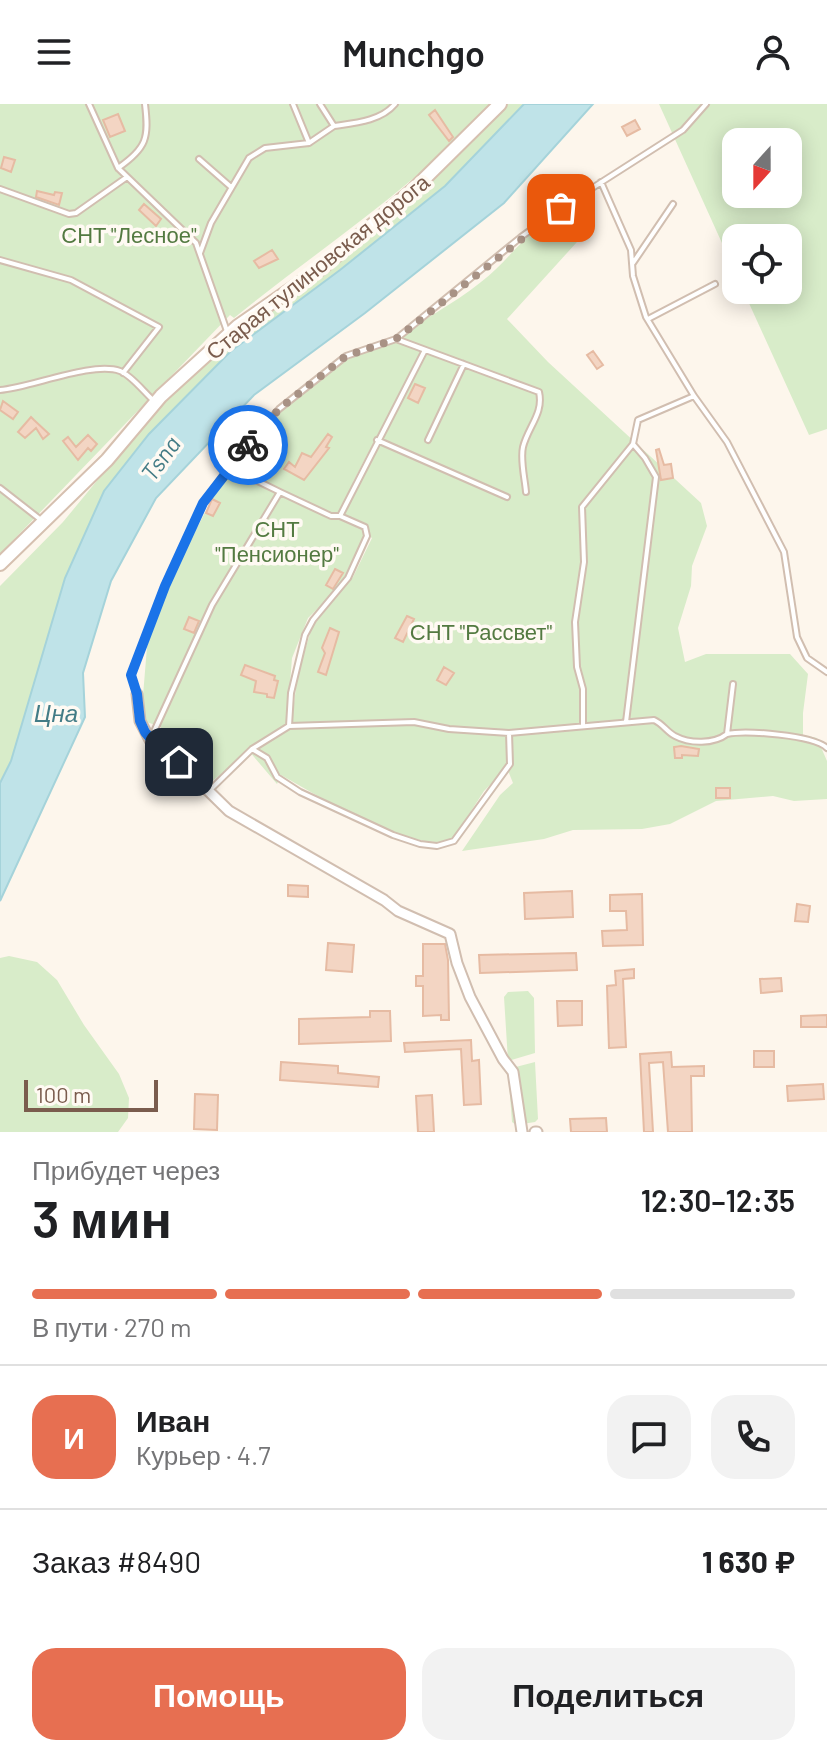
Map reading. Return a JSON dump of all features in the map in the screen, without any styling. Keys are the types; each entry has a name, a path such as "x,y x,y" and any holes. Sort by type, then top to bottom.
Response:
{"street":[{"name":"Старая тулиновская дорога","path":"0,564 107,460 155,402 228,336 346,247 414,189 500,104"},
{"path":"137,694 140,721 150,740 179,762 240,820 286,842 398,911 450,934 470,997 513,1072 522,1132"}],"lane":[{"path":"89,104 118,168 196,243 228,336"},
{"path":"118,168 143,148 146,138 145,104"},
{"path":"293,104 309,143"},
{"path":"320,104 334,126"},
{"path":"200,255 211,223 249,158 265,148 309,143 334,126 388,112 395,104"},
{"path":"137,694 131,675 165,586 203,503 229,467 279,409 346,356 396,339 521,237 683,130 706,104"},
{"path":"199,159 231,187"},
{"path":"0,189 69,214 76,213 127,177"},
{"path":"601,182 631,250 633,276 648,319 694,396 727,442 784,552 797,637 807,658 827,672"},
{"path":"632,265 673,204"},
{"path":"0,260 71,280 159,327 123,373"},
{"path":"648,319 715,284"},
{"path":"396,339 539,392 539,409 522,449 526,492"},
{"path":"340,516 425,350"},
{"path":"428,440 464,364"},
{"path":"0,390 108,370 123,373 155,402"},
{"path":"583,726 583,689 577,667 575,622 584,562 582,507 633,444 638,420 694,396"},
{"path":"377,440 507,497"},
{"path":"626,722 656,477 633,444"},
{"path":"229,467 331,516 340,516 363,526 367,533 348,578 313,620 305,635 291,693 289,726"},
{"path":"0,488 43,521"},
{"path":"150,740 212,605 280,492"},
{"path":"727,734 733,684"},
{"path":"209,791 252,749 289,726 414,722 449,729 509,733 654,720 677,738 707,742 738,732 821,742 827,748"},
{"path":"252,749 267,758 277,777 300,792 393,835 437,846 454,841 510,764 509,733"}],"green space":[{"name":"СНТ \"Лесное\"","path":"0,104 491,104 393,195 234,318 230,315 0,554"},
{"path":"507,104 524,104 445,186 340,270 104,491 65,578 11,761 0,783 0,586 63,522 156,409 220,344 442,168"},
{"path":"659,104 827,104 827,429 809,435 749,304 802,304 802,224 722,224 722,243"},
{"name":"СНТ \"Рассвет\"","path":"556,215 577,242 507,319 548,362 701,503 707,526 692,566 691,586 678,628 685,662 706,654 790,654 808,674 803,735 817,738 827,761 827,799 794,801 773,796 716,801 670,824 642,829 573,830 544,839 462,851 500,795 513,783 507,768 484,791 453,839 436,842 415,839 366,821 281,775 277,784 249,751 210,783 162,742 161,727 141,720 147,647 155,618 213,497 285,403 337,365 387,340 392,342 459,298 491,274","holes":["376,438 382,441 357,485 353,482","365,534 372,538 353,577 312,627 298,673 292,718 287,721 292,658 308,618 339,588"]},
{"path":"9,956 37,962 57,980 119,1074 129,1098 128,1118 118,1132 0,1132 0,958"},
{"path":"528,991 534,998 535,1053 508,1061 504,997 508,992"},
{"path":"535,1062 538,1119 516,1125 512,1122 508,1069"}],"water":[{"name":"Цна","path":"524,104 593,104 504,203 365,313 254,395 156,498 111,581 83,673 85,717 0,901 0,783 11,761 65,578 104,491 149,434 231,351 340,270 445,186"}],"building":[{"path":"435,110 453,137 449,141 429,115"},
{"path":"118,114 125,131 110,137 103,120"},
{"path":"635,120 640,129 627,136 622,127"},
{"path":"4,157 15,160 11,172 1,168"},
{"path":"37,191 54,195 55,192 62,193 59,205 36,197"},
{"path":"144,204 161,219 156,226 139,210"},
{"path":"272,250 278,259 259,268 254,261"},
{"path":"593,351 603,365 597,369 587,355"},
{"path":"415,384 425,388 418,403 408,398"},
{"path":"3,401 18,412 13,419 0,410"},
{"path":"31,417 49,434 43,439 36,428 25,438 18,432"},
{"path":"328,434 332,437 326,447 329,448 304,480 284,469 289,462 295,467 302,453 311,457"},
{"path":"88,435 97,444 91,451 88,448 78,460 63,441 68,437 76,447"},
{"path":"659,449 664,465 671,464 673,478 661,480 656,450"},
{"path":"212,499 220,503 213,516 206,513"},
{"path":"335,569 343,573 333,589 326,585"},
{"path":"407,616 414,619 403,642 395,638"},
{"path":"189,617 199,621 194,633 184,629"},
{"path":"330,628 339,632 326,675 318,672 325,653 322,648"},
{"path":"245,665 275,676 274,680 278,681 274,698 254,692 256,681 241,675"},
{"path":"444,667 454,673 446,685 437,680"},
{"path":"674,747 699,749 698,756 675,758"},
{"path":"716,788 730,788 730,798 716,798"},
{"path":"288,885 308,886 308,897 288,896"},
{"path":"572,891 573,917 525,919 524,893"},
{"path":"642,894 643,945 603,946 602,931 627,930 626,911 610,911 610,895"},
{"path":"797,904 810,906 808,922 795,921"},
{"path":"328,943 354,945 352,972 326,970"},
{"path":"423,944 445,944 449,1020 441,1020 441,1015 423,1016 423,986 416,986 416,976 423,976"},
{"path":"576,953 577,970 480,973 479,955"},
{"path":"634,969 634,978 623,979 626,1047 609,1048 607,986 616,985 615,971"},
{"path":"781,978 782,991 761,993 760,979"},
{"path":"557,1001 582,1001 582,1025 558,1026"},
{"path":"370,1011 390,1011 391,1041 299,1044 299,1019 370,1017"},
{"path":"827,1015 827,1027 801,1027 801,1016"},
{"path":"471,1040 472,1061 479,1060 481,1104 464,1105 461,1049 405,1052 404,1043"},
{"path":"754,1051 774,1051 774,1067 754,1067"},
{"path":"671,1052 672,1067 704,1066 704,1076 691,1076 692,1132 668,1132 663,1062 649,1063 653,1132 644,1132 640,1054"},
{"path":"281,1062 338,1066 338,1073 379,1077 378,1087 280,1080"},
{"path":"823,1084 824,1099 788,1101 787,1086"},
{"path":"195,1094 218,1095 217,1130 194,1129"},
{"path":"432,1095 434,1132 418,1132 416,1096"},
{"path":"606,1118 607,1132 571,1132 570,1119"}],"way so far":[{"path":"248,445 279,409 346,356 396,339 561,208"}],"route":[{"path":"179,762 160,750 145,732 131,675 165,586 203,503 248,445"}],"water label":[{"name":"Tsna","path":"160,458"}],"park label":[{"name":"СНТ \"Пенсионер\"","path":"277,540"}]}
